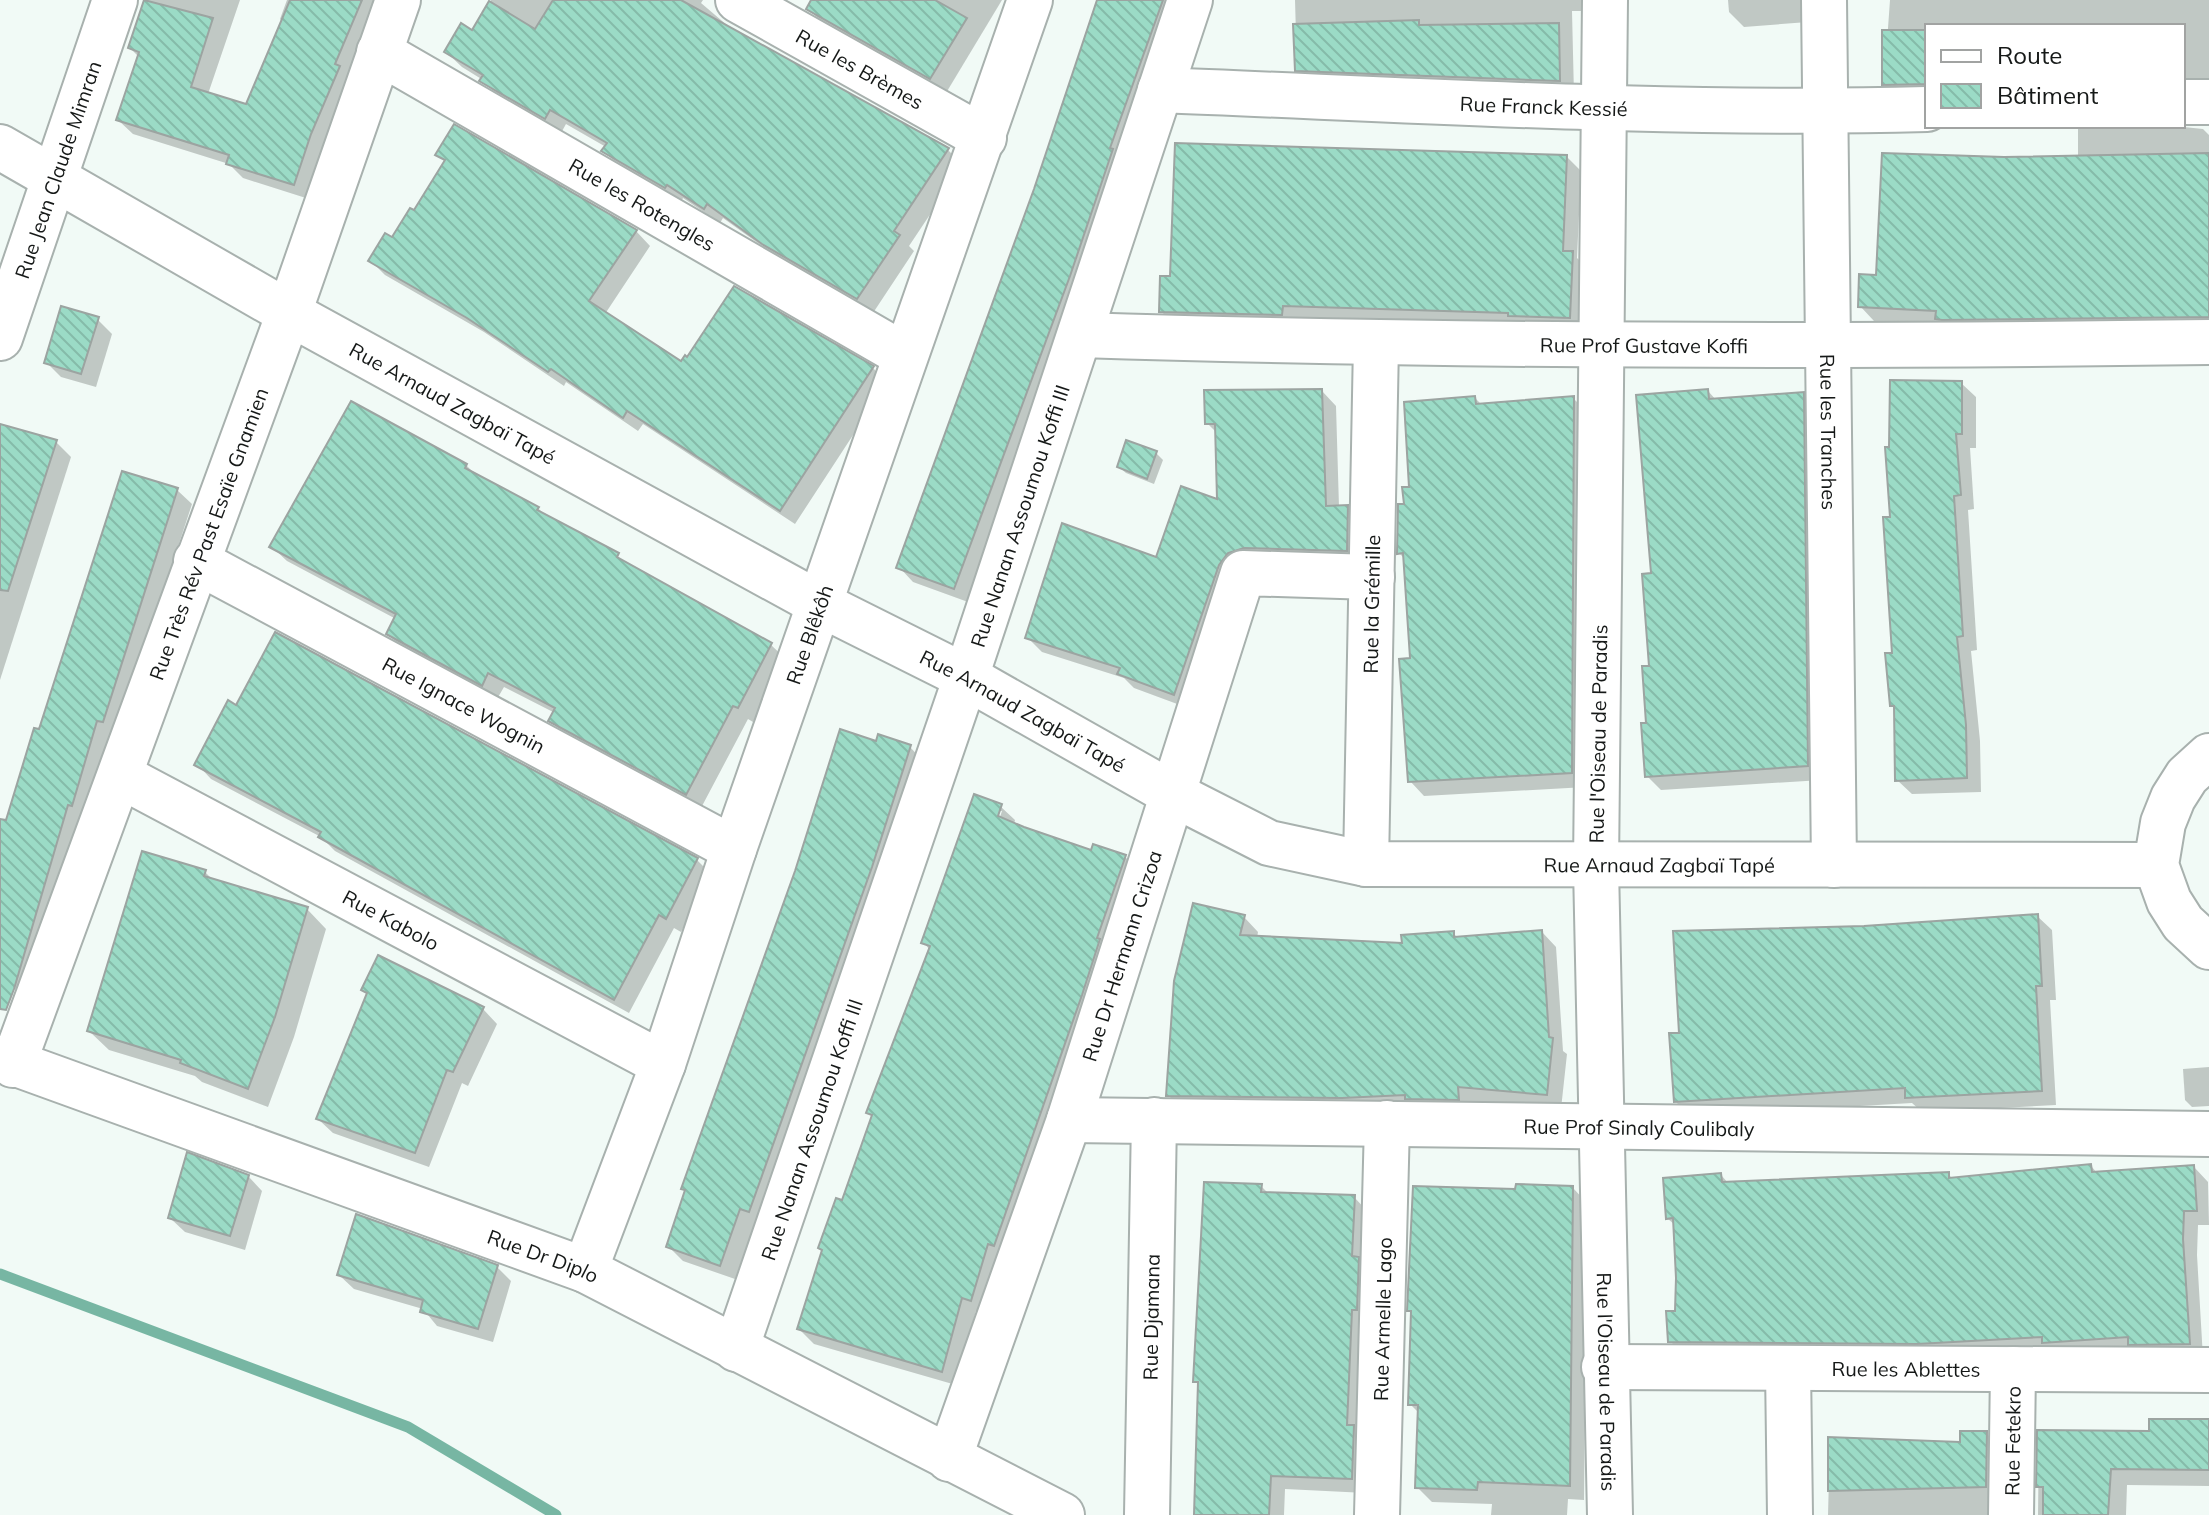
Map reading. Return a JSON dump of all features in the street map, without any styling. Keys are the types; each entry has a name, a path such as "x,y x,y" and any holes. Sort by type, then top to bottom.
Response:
{"street":[{"name":"Rue Jean Claude Mimran","path":"0,338 115,0"},
{"name":"Rue Très Rév Past Esaïe Gnamien","path":"6,1061 121,776 196,561 289,313 398,0"},
{"name":"Rue les Brèmes","path":"738,0 984,138"},
{"name":"Rue Blêkôh","path":"585,1270 663,1064 904,355 984,138 1030,0"},
{"name":"Rue Nanan Assoumou Koffi III","path":"736,1349 966,677 1190,0"},
{"name":"Rue l'Oiseau de Paradis","path":"1605,0 1596,867 1603,1125 1604,1367 1610,1515"},
{"name":"Rue les Tranches","path":"1824,0 1834,865"},
{"name":"Rue les Rotengles","path":"379,52 904,355"},
{"name":"Rue Franck Kessié","path":"1160,90 1605,108 1826,112 1925,109"},
{"path":"2185,102 2209,102"},
{"name":"Rue Arnaud Zagbaï Tapé","path":"0,147 289,313 820,604 966,677 1171,793 1269,843 1366,864 1596,867 2156,865"},
{"name":"Rue Prof Gustave Koffi","path":"1080,335 1376,344 1603,343 1828,347 2209,342"},
{"name":"Rue la Grémille","path":"1366,864 1376,344"},
{"name":"Rue Ignace Wognin","path":"196,561 734,849"},
{"name":"Rue Dr Hermann Crizoa","path":"949,1459 1069,1120 1243,573 1372,577"},
{"path":"2209,756 2187,776 2173,798 2163,823 2156,865 2169,901 2183,923 2209,947"},
{"name":"Rue Kabolo","path":"121,776 663,1064"},
{"name":"Rue Dr Diplo","path":"6,1061 585,1270 1062,1515"},
{"name":"Rue Prof Sinaly Coulibaly","path":"1069,1120 2209,1134"},
{"name":"Rue Djamana","path":"1147,1515 1154,1120"},
{"name":"Rue Armelle Lago","path":"1377,1515 1387,1123"},
{"name":"Rue les Ablettes","path":"1604,1367 2209,1370"},
{"path":"1788,1368 1790,1515"},
{"name":"Rue Fetekro","path":"2011,1515 2013,1369"}],"building":[{"path":"144,0 213,18 191,87 246,104 290,0 362,0 335,64 340,66 311,134 294,185 226,164 229,155 116,120 139,52 128,48"},
{"path":"553,0 681,0 949,148 894,231 900,235 857,299 762,244 707,204 704,209 667,185 665,188 601,151 607,143 550,110 545,119 479,81 483,75 444,52 461,23 472,30 489,1 535,29"},
{"path":"811,0 935,0 967,18 930,79 806,9"},
{"path":"1097,0 1163,0 1110,148 1113,149 1070,276 954,589 896,568 1034,189"},
{"path":"1419,20 1419,25 1559,23 1560,81 1295,71 1293,24"},
{"path":"1882,30 1925,30 1925,84 1882,85"},
{"path":"454,124 637,230 589,301 681,361 685,355 687,357 734,286 874,366 780,511 627,411 623,418 551,369 548,372 467,318 368,261 385,233 392,237 410,208 414,210 445,160 435,155"},
{"path":"1175,143 1567,155 1563,251 1573,251 1570,318 1508,316 1508,313 1283,306 1282,315 1159,312 1160,276 1170,276"},
{"path":"1882,153 2004,157 2209,153 2209,317 1942,320 1935,319 1936,311 1858,307 1859,274 1876,275"},
{"path":"61,306 99,317 81,374 44,363"},
{"path":"1890,380 1962,381 1962,434 1956,434 1961,495 1954,496 1963,636 1957,637 1966,725 1967,778 1895,781 1894,706 1890,706 1885,653 1892,653 1883,517 1890,517 1885,447 1889,447"},
{"path":"1322,389 1326,506 1348,505 1347,551 1244,548 1228,553 1219,565 1174,695 1117,674 1120,668 1025,638 1062,523 1156,557 1181,486 1217,499 1215,424 1205,424 1204,390"},
{"path":"1708,389 1709,399 1804,392 1808,766 1645,777 1641,723 1646,723 1642,666 1649,666 1642,574 1651,573 1636,395"},
{"path":"1475,396 1476,404 1574,396 1572,773 1408,782 1399,659 1410,658 1403,553 1397,554 1398,504 1404,504 1402,487 1409,487 1404,402"},
{"path":"351,401 467,464 465,468 539,507 537,510 619,553 617,557 772,643 738,708 733,706 686,795 548,721 555,708 488,673 482,686 386,634 396,614 269,547"},
{"path":"0,424 57,440 8,591 0,590"},
{"path":"1126,440 1157,451 1147,479 1117,467"},
{"path":"122,471 178,488 103,722 97,721 72,806 68,805 14,989 6,1010 0,1009 0,819 6,820 34,728 39,729"},
{"path":"275,632 698,858 666,919 659,915 614,1000 318,837 321,832 194,765 228,700 236,705"},
{"path":"840,729 876,741 878,734 911,745 872,867 749,1212 740,1209 720,1266 666,1247 685,1190 681,1189 795,871"},
{"path":"974,794 1002,804 998,816 1024,827 1091,850 1093,844 1126,855 1097,938 1100,939 1082,995 994,1246 988,1244 971,1301 962,1298 942,1372 797,1329 822,1250 818,1248 836,1198 842,1200 872,1115 866,1113 930,946 921,943"},
{"path":"142,851 206,870 204,876 308,907 275,1017 248,1089 180,1063 181,1060 87,1031"},
{"path":"1193,903 1245,915 1240,935 1402,943 1401,935 1454,931 1454,937 1542,930 1549,1037 1553,1038 1547,1095 1458,1087 1459,1100 1405,1099 1405,1095 1342,1098 1166,1096 1174,981"},
{"path":"2038,914 2042,986 2036,986 2042,1091 1905,1098 1905,1088 1674,1102 1669,1033 1679,1033 1673,931 1864,926"},
{"path":"378,955 484,1007 453,1072 447,1070 415,1153 316,1119 367,993 361,990"},
{"path":"187,1152 249,1175 230,1236 168,1218"},
{"path":"2091,1164 2092,1172 2194,1165 2197,1211 2184,1211 2183,1239 2190,1344 2128,1345 2128,1337 2042,1343 2042,1337 1917,1344 1668,1342 1666,1311 1675,1311 1676,1278 1673,1218 1666,1219 1663,1178 1721,1173 1722,1182 1949,1172 1949,1178"},
{"path":"1204,1182 1262,1184 1261,1192 1355,1195 1352,1256 1359,1257 1357,1310 1352,1310 1347,1425 1354,1425 1352,1479 1271,1476 1269,1515 1194,1515 1198,1382 1193,1382"},
{"path":"1516,1184 1573,1186 1570,1486 1478,1482 1477,1490 1415,1488 1418,1405 1408,1405 1411,1311 1407,1311 1413,1186 1515,1189"},
{"path":"356,1214 498,1265 478,1329 420,1312 423,1300 337,1275"},
{"path":"2149,1419 2209,1419 2209,1470 2111,1469 2108,1515 2043,1515 2043,1487 2036,1487 2037,1430 2149,1431"},
{"path":"1960,1431 1987,1431 1986,1487 1828,1491 1828,1437 1960,1442"}],"waterway":[{"path":"0,1274 408,1427 556,1515"}]}
